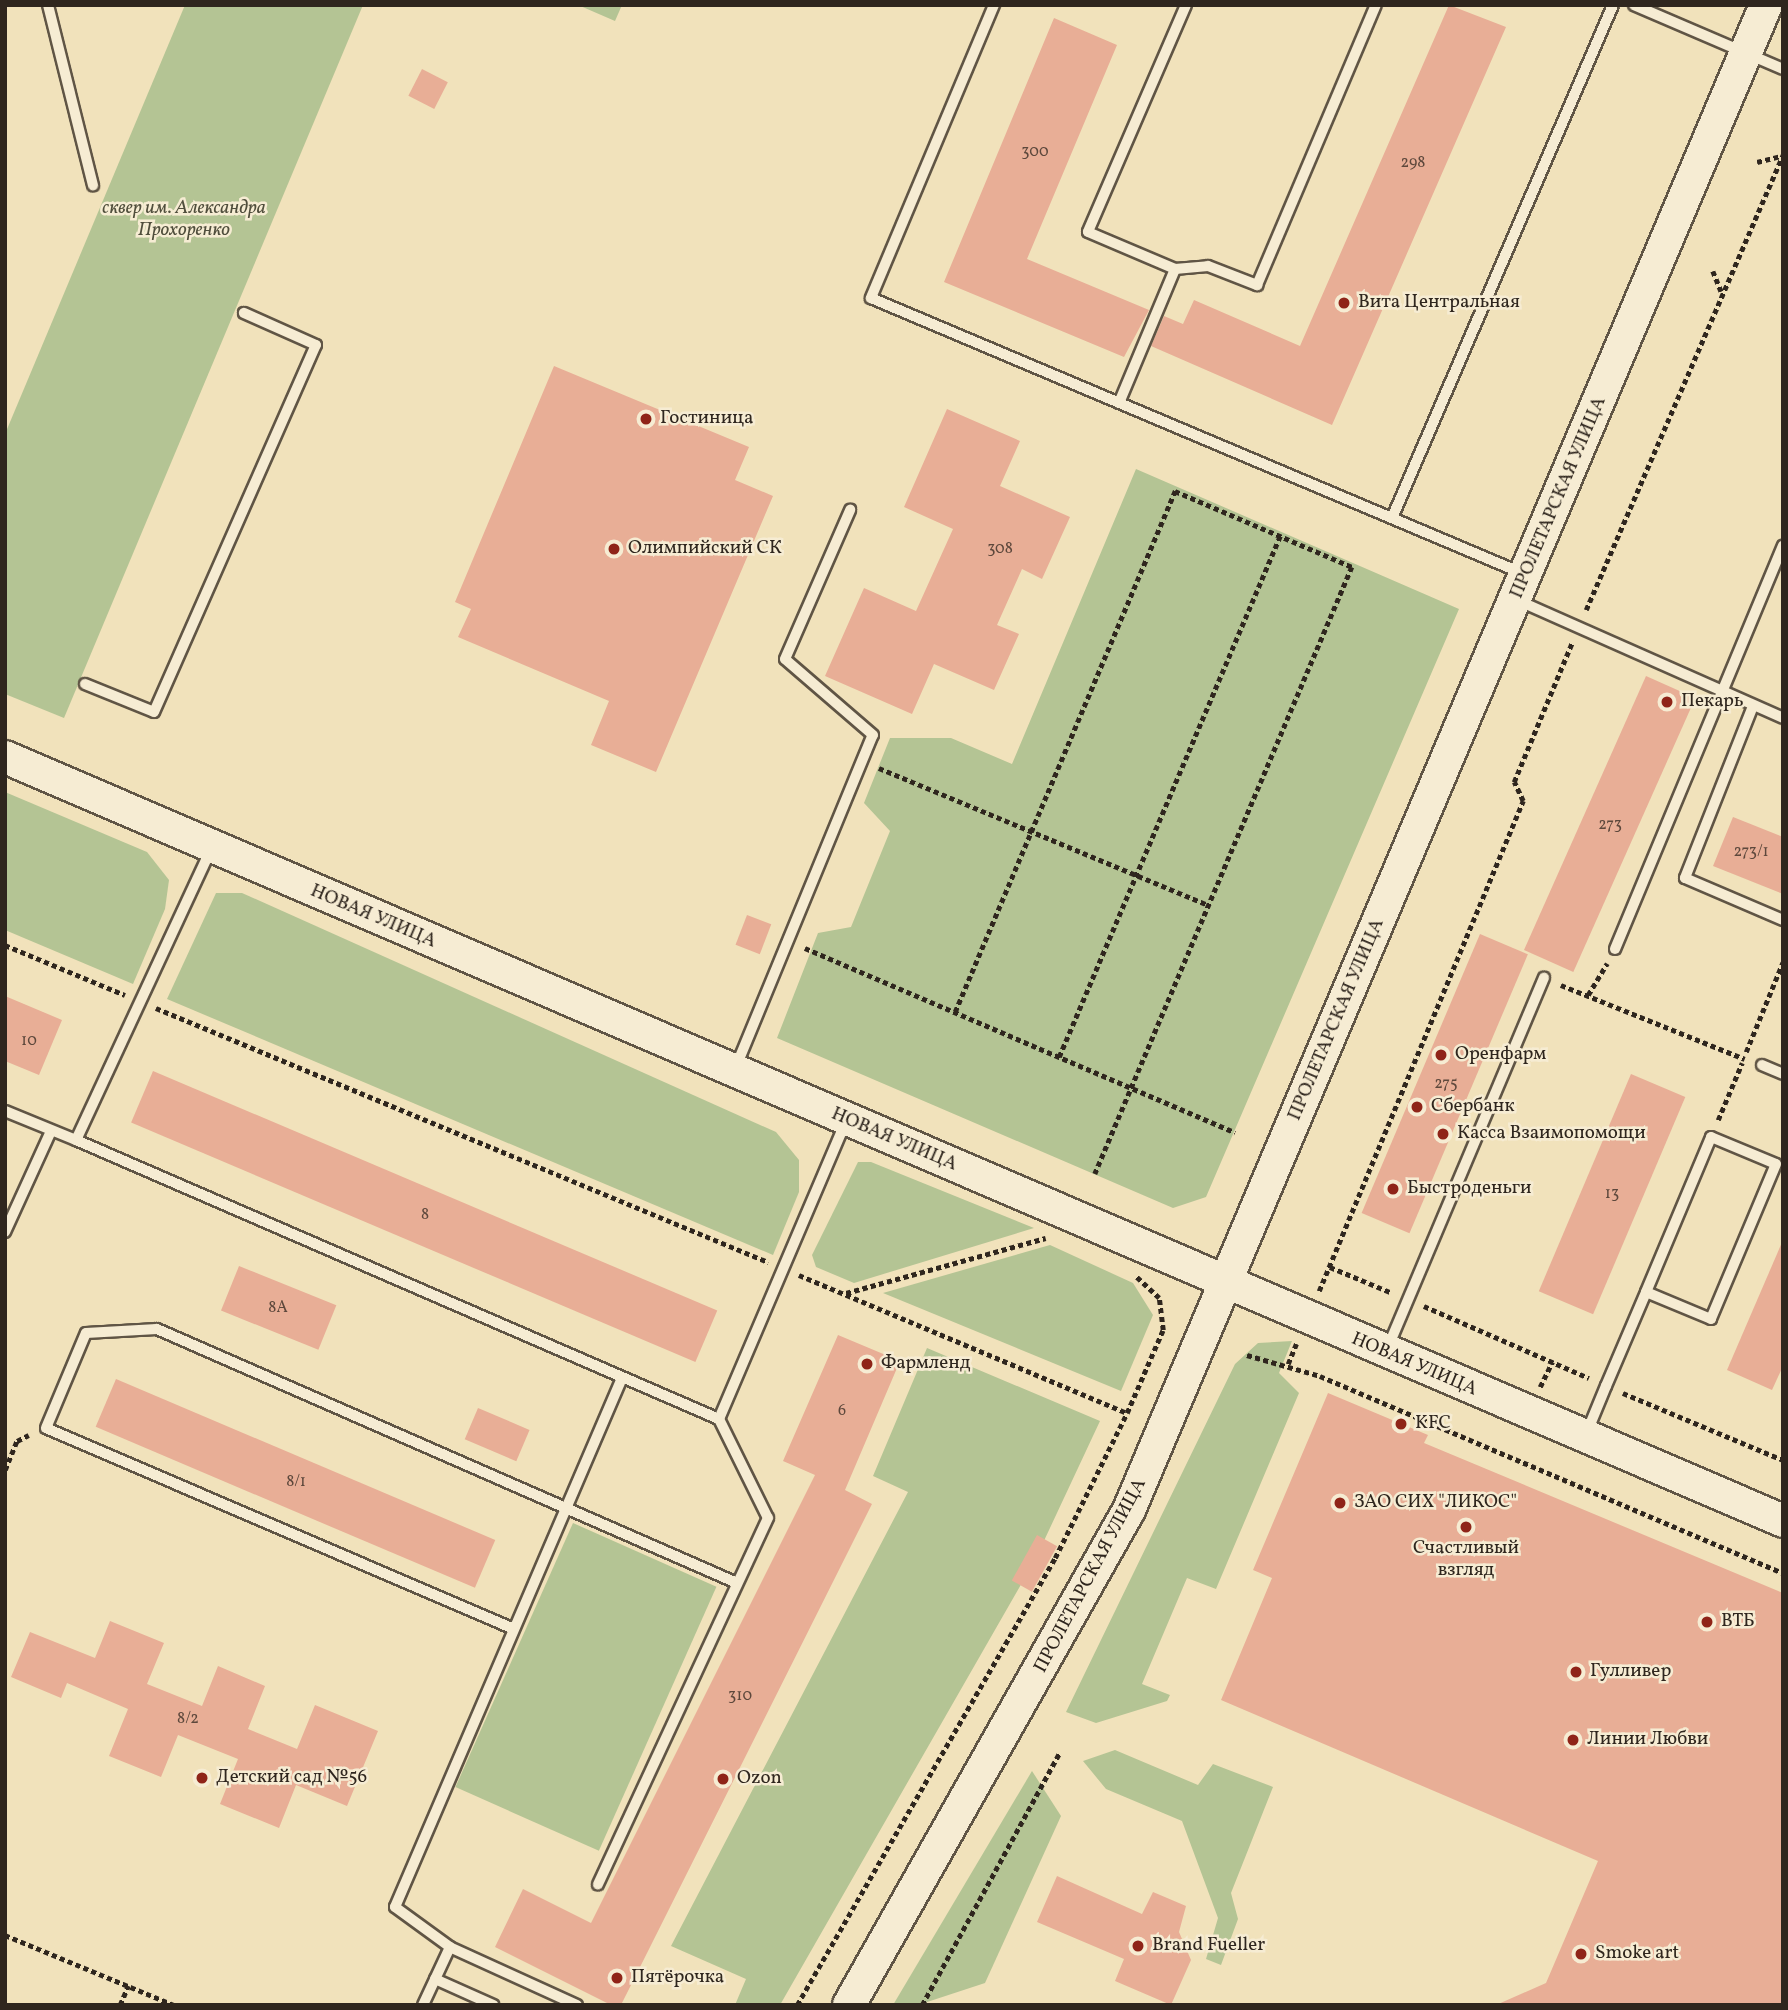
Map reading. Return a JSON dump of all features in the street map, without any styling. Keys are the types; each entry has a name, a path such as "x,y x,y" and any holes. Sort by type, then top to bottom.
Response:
{"main road":[{"name":"ПРОЛЕТАРСКАЯ УЛИЦА","path":"849,2005 1129,1510 1766,5"},
{"name":"НОВАЯ УЛИЦА","path":"5,757 1385,1353 1783,1521"}],"lane":[{"path":"48,5 93,185"},
{"path":"994,5 871,298 1392,518 1521,587 1579,627 1783,718"},
{"path":"1186,5 1088,232 1175,269 1208,266 1256,285 1376,5"},
{"path":"1392,518 1613,5"},
{"path":"1634,5 1783,69"},
{"path":"1119,403 1175,269"},
{"path":"85,684 154,712 316,345 244,313"},
{"path":"734,1071 873,735 785,659 850,510"},
{"path":"1615,948 1783,546"},
{"path":"1754,706 1685,878 1783,920"},
{"path":"76,1140 212,848"},
{"path":"1385,1353 1544,978"},
{"path":"1762,1065 1783,1074"},
{"path":"5,1111 719,1419 768,1518 598,1884"},
{"path":"719,1419 846,1120"},
{"path":"5,1232 51,1131"},
{"path":"1584,1438 1606,1386 1646,1292 1712,1137 1776,1164 1711,1319 1646,1292"},
{"path":"514,1629 46,1428 86,1333 157,1329 737,1583"},
{"path":"577,2005 450,1947 394,1907 622,1378"},
{"path":"423,2005 450,1947"},
{"path":"435,1979 493,2005"}],"path":[{"path":"1757,162 1782,155"},
{"path":"1782,155 1514,782 1522,801 1330,1267 1783,1461"},
{"path":"1713,271 1722,292"},
{"path":"956,1012 1175,491 1352,567 1095,1174"},
{"path":"1059,1057 1280,536"},
{"path":"862,761 1208,905"},
{"path":"788,941 1235,1132"},
{"path":"5,945 845,1293 1127,1413"},
{"path":"1588,995 1615,948"},
{"path":"1544,978 1762,1065"},
{"path":"845,1293 1046,1238 1059,1243"},
{"path":"797,2005 1055,1558 1127,1413 1163,1330 1159,1298 1122,1270"},
{"path":"1247,1355 1309,1372 1783,1573"},
{"path":"5,1469 18,1441 46,1428"},
{"path":"922,2005 1059,1754"},
{"path":"5,1935 174,2005"},
{"path":"120,2005 128,1986"}],"green space":[{"name":"сквер им. Александра Прохоренко","path":"185,5 363,5 64,718 5,694 5,434"},
{"path":"578,5 622,5 615,21"},
{"path":"1136,469 1459,609 1206,1197 1173,1208 777,1038 818,933 851,927 890,831 864,803 890,738 951,738 1012,764"},
{"path":"5,792 147,852 169,880 165,909 133,984 5,930"},
{"path":"216,893 242,893 776,1132 799,1160 799,1192 773,1255 167,999"},
{"path":"858,1162 871,1162 1034,1228 854,1283 816,1267 812,1255"},
{"path":"1050,1245 1133,1283 1153,1315 1121,1391 883,1293"},
{"path":"1292,1341 1279,1373 1299,1393 1216,1589 1187,1578 1142,1684 1170,1695 1167,1701 1096,1723 1066,1712 1235,1364 1258,1343"},
{"path":"927,1348 1100,1421 1035,1560 780,2005 735,2005 746,1979 671,1946 908,1492 873,1476"},
{"path":"573,1523 716,1587 599,1851 455,1787"},
{"path":"1115,1750 1198,1785 1213,1764 1273,1787 1231,1893 1238,1919 1221,1965 1206,1959 1218,1918 1182,1821 1106,1789 1083,1761"},
{"path":"1032,1771 1061,1816 985,1983 918,2005 893,2005"}],"building":[{"path":"1449,5 1506,27 1332,425 1151,346 1164,316 1183,324 1194,300 1300,346"},
{"path":"1054,18 1117,45 1027,259 1149,310 1124,357 944,282"},
{"path":"422,69 448,82 434,109 408,96"},
{"name":"Олимпийский СК","path":"554,366 749,447 735,480 773,496 656,772 591,745 609,701 458,637 471,609 455,602"},
{"path":"947,409 1020,441 1000,486 1070,517 1042,579 1022,569 997,625 1019,634 994,690 934,664 912,714 825,676 864,588 916,611 953,529 904,507"},
{"path":"1646,676 1695,698 1573,972 1524,950"},
{"path":"1733,817 1783,837 1783,894 1713,866"},
{"path":"747,915 771,924 760,954 736,945"},
{"path":"1480,934 1528,954 1409,1233 1362,1213"},
{"path":"5,996 62,1020 39,1075 5,1061"},
{"path":"153,1071 717,1311 695,1362 131,1123"},
{"path":"1631,1074 1685,1097 1593,1314 1539,1291"},
{"path":"1783,1240 1783,1366 1772,1390 1727,1370"},
{"path":"239,1266 336,1305 318,1350 221,1311"},
{"path":"838,1335 900,1361 845,1490 872,1504 621,2005 611,2005 495,1947 523,1889 591,1923 815,1475 783,1461"},
{"path":"116,1379 495,1540 475,1588 96,1427"},
{"name":"Гулливер","path":"1328,1393 1428,1435 1424,1443 1783,1593 1783,2005 1496,2005 1546,1983 1598,1861 1221,1700 1272,1578 1253,1570"},
{"path":"478,1408 530,1430 516,1461 465,1439"},
{"path":"1037,1535 1057,1546 1032,1592 1012,1580"},
{"path":"110,1621 164,1643 147,1684 202,1706 218,1666 265,1686 248,1729 297,1749 315,1705 378,1731 347,1806 296,1785 279,1828 220,1804 238,1759 178,1735 161,1777 109,1756 128,1709 67,1683 61,1698 11,1677 30,1632 95,1658"},
{"name":"Brand Fueller","path":"1057,1876 1142,1914 1153,1892 1186,1906 1179,1932 1191,1960 1171,2005 1115,1981 1124,1959 1037,1922"}],"place":[{"name":"Вита Центральная","path":"1344,303"},
{"name":"Гостиница","path":"646,419"},
{"name":"Олимпийский СК","path":"614,549"},
{"name":"Пекарь","path":"1667,702"},
{"name":"Оренфарм","path":"1441,1055"},
{"name":"Сбербанк","path":"1417,1107"},
{"name":"Касса Взаимопомощи","path":"1443,1134"},
{"name":"Быстроденьги","path":"1393,1189"},
{"name":"Фармленд","path":"867,1364"},
{"name":"KFC","path":"1401,1424"},
{"name":"ЗАО СИХ \"ЛИКОС\"","path":"1340,1503"},
{"name":"Счастливый взгляд","path":"1466,1527"},
{"name":"ВТБ","path":"1707,1622"},
{"name":"Гулливер","path":"1576,1672"},
{"name":"Линии Любви","path":"1573,1740"},
{"name":"Детский сад №56","path":"202,1778"},
{"name":"Ozon","path":"723,1779"},
{"name":"Brand Fueller","path":"1138,1946"},
{"name":"Smoke art","path":"1581,1954"},
{"name":"Пятёрочка","path":"617,1978"}]}
